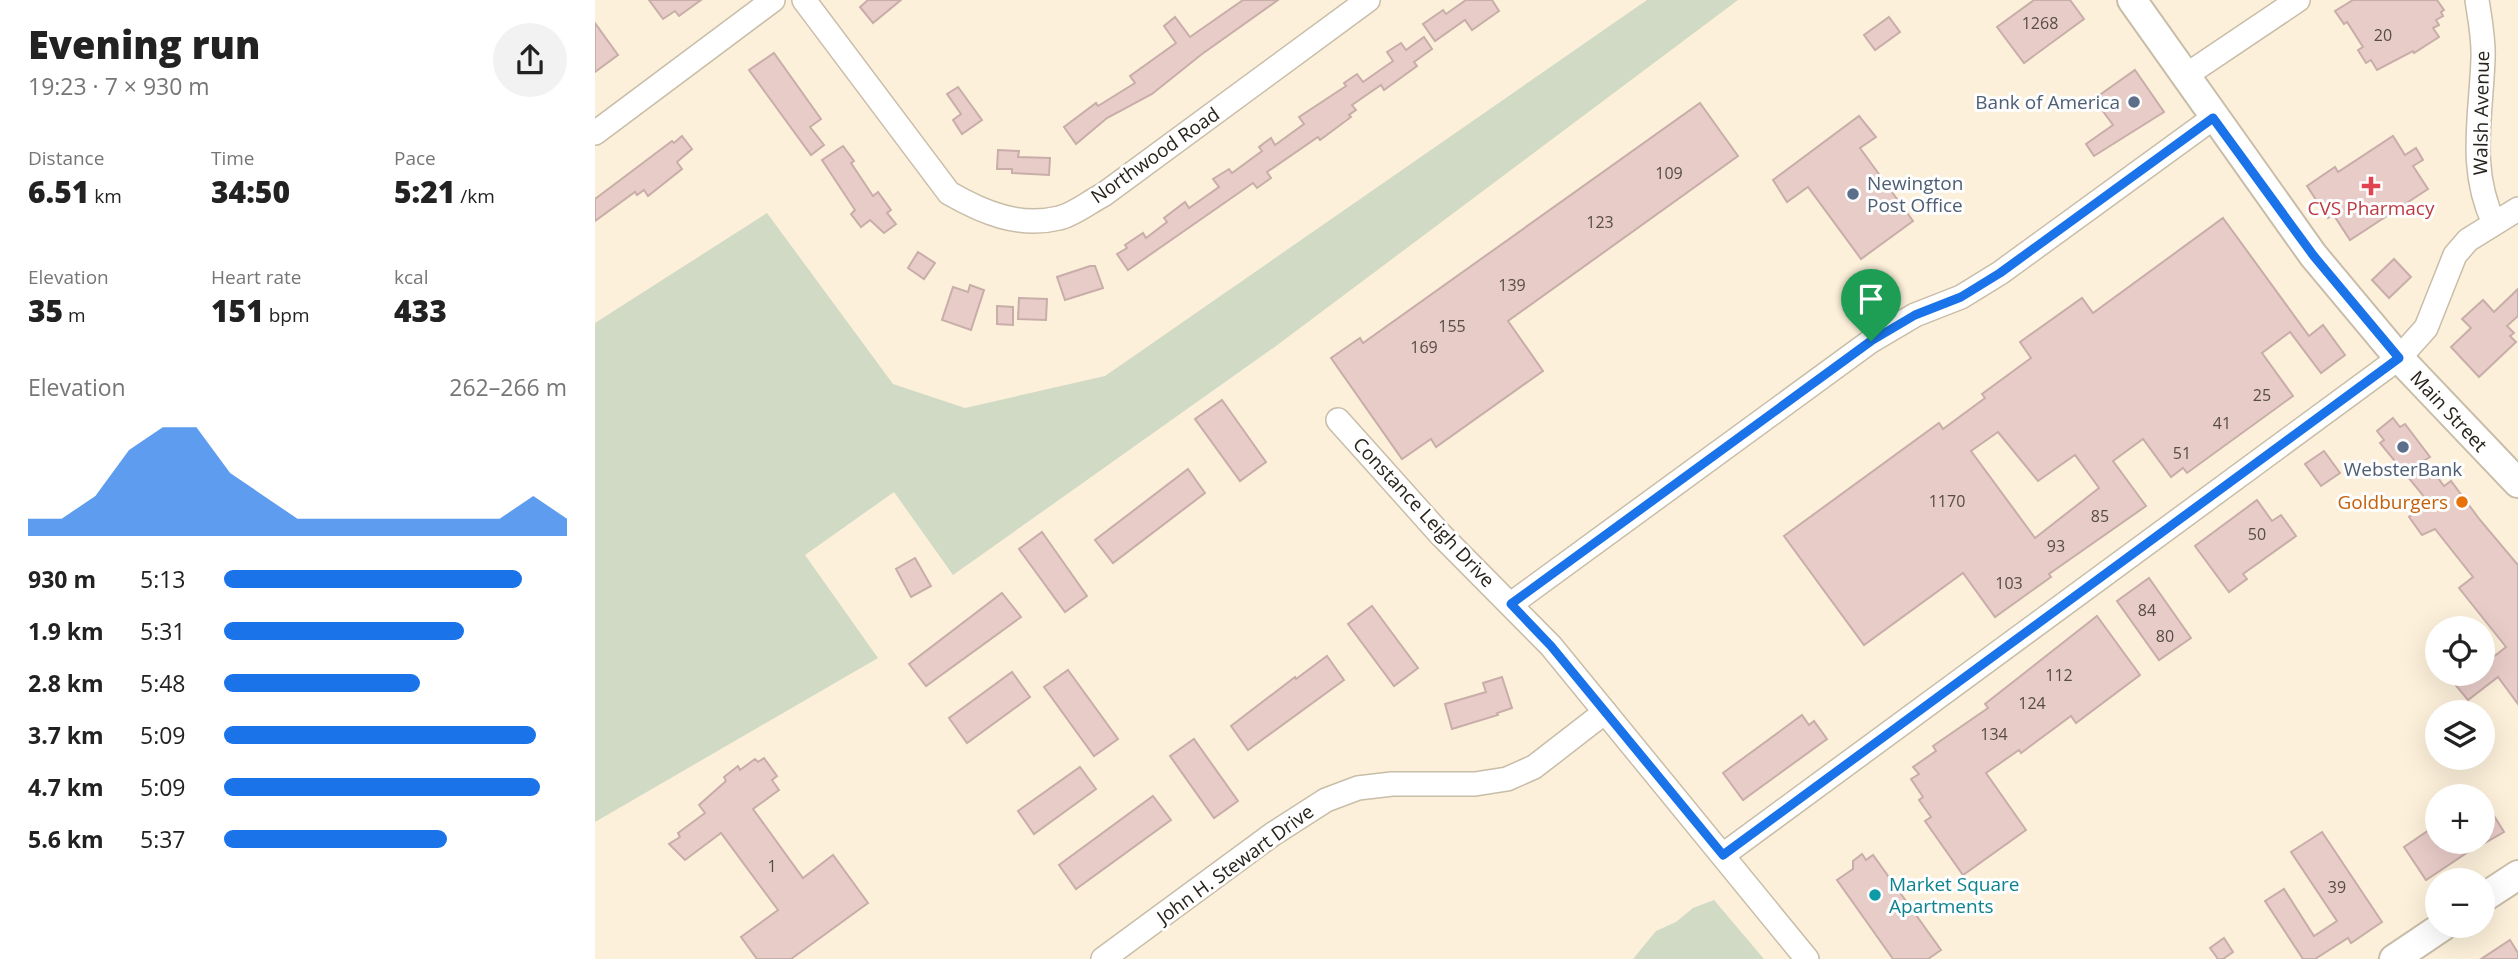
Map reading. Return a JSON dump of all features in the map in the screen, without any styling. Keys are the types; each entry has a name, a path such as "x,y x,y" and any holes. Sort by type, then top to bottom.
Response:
{"main road":[{"name":"Main Street","path":"2132,0 2213,118 2313,255 2399,358 2518,483"},
{"path":"2495,890 2518,875"},
{"path":"2394,959 2425,938"}],"street":[{"path":"595,133 773,0"},
{"name":"Northwood Road","path":"804,0 949,193 981,211 1021,222 1060,218 1103,195 1368,0"},
{"path":"2185,76 2298,0"},
{"name":"Walsh Avenue","path":"2477,0 2483,58 2479,178 2483,201 2494,223"},
{"path":"1511,604 1871,341 1915,315 1961,297 2000,273 2213,118"},
{"path":"1723,855 2399,358 2425,328 2455,255 2468,240 2518,209"},
{"name":"Constance Leigh Drive","path":"1338,420 1441,535 1551,646 1807,959"},
{"name":"John H. Stewart Drive","path":"1103,959 1273,834 1326,800 1358,788 1392,784 1475,783 1507,779 1534,767 1605,712"}],"green space":[{"path":"1647,0 1738,0 1276,346 953,575 894,492 805,555 878,658 595,822 595,323 767,213 893,384 965,408 1105,376"},
{"path":"1714,900 1764,959 1633,959 1656,931 1676,922 1693,908"}],"building":[{"path":"649,0 701,0 679,16 675,11 663,19"},
{"path":"868,0 901,0 873,23 860,7"},
{"path":"1243,0 1278,0 1202,54 1152,94 1107,118 1076,144 1064,127 1096,103 1098,106 1135,83 1130,76 1176,43 1164,26 1175,17 1190,37"},
{"path":"1466,0 1492,0 1499,11 1472,30 1465,20 1435,41 1423,24 1443,10 1446,14"},
{"path":"2034,0 2070,0 2084,19 2024,63 1997,27"},
{"path":"2353,0 2437,0 2444,10 2441,12 2443,16 2436,20 2439,25 2433,28 2439,37 2414,53 2413,51 2377,70 2371,60 2366,63 2358,50 2363,47 2347,22 2344,24 2335,11"},
{"path":"1889,17 1900,32 1875,50 1864,35"},
{"path":"595,23 618,55 595,72"},
{"path":"1424,37 1432,49 1414,62 1417,66 1384,90 1381,85 1352,105 1356,110 1349,115 1351,117 1320,140 1318,137 1267,172 1271,178 1257,188 1253,183 1128,270 1117,254 1127,248 1125,245 1143,233 1146,238 1167,222 1164,218 1185,202 1189,208 1219,187 1213,179 1229,169 1232,173 1262,151 1259,147 1271,138 1275,145 1304,124 1299,117 1346,86 1344,83 1357,74 1363,82 1393,61 1387,52 1401,43 1406,50"},
{"path":"774,53 821,119 810,127 824,145 811,155 749,70"},
{"path":"2135,70 2164,112 2094,156 2086,144 2113,125 2094,99"},
{"path":"958,87 982,120 962,134 953,120 961,114 947,94"},
{"path":"1700,103 1738,156 1508,321 1543,371 1436,447 1431,439 1402,459 1331,358 1360,338 1363,343"},
{"name":"Newington Post Office","path":"1859,116 1876,137 1860,148 1913,221 1861,259 1808,187 1787,202 1773,180"},
{"path":"682,136 692,149 677,162 682,169 648,196 644,190 637,195 635,192 595,221 595,199"},
{"path":"2393,136 2405,155 2416,148 2423,160 2413,166 2428,189 2350,240 2333,214 2328,218 2307,186 2335,167 2338,172"},
{"path":"843,146 873,196 878,192 891,210 887,213 896,224 884,233 870,220 861,227 851,214 855,210 822,160"},
{"path":"998,150 1019,151 1018,157 1050,158 1049,175 1012,173 1012,169 997,169"},
{"path":"2223,218 2309,336 2323,325 2345,355 2321,373 2290,332 2262,353 2293,396 2187,473 2183,468 2171,477 2143,439 2113,461 2146,506 2049,574 2051,577 1995,617 1963,573 1864,645 1784,536 1939,423 1943,429 1985,398 1982,394 2031,358 2020,342 2082,298 2093,313","holes":["1998,432 2038,481 2075,455 2099,488 2035,538 1971,451"]},
{"path":"918,252 935,263 924,279 908,268"},
{"path":"2394,259 2411,277 2389,298 2372,280"},
{"path":"1095,266 1103,288 1065,300 1057,277"},
{"path":"970,285 984,290 971,330 942,320 953,287 968,292"},
{"path":"2518,289 2518,316 2507,326 2514,333 2510,336 2516,342 2479,377 2451,347 2471,328 2462,319 2483,300 2494,312"},
{"path":"1019,298 1047,299 1046,320 1018,319"},
{"path":"997,306 1013,307 1013,325 997,324"},
{"path":"1222,400 1266,462 1240,481 1195,419"},
{"path":"2393,418 2400,427 2405,424 2430,457 2425,460 2444,486 2451,481 2518,565 2518,704 2498,677 2495,679 2495,656 2506,647 2495,633 2495,616 2481,616 2459,588 2473,577 2435,529 2422,535 2409,517 2416,511 2414,508 2426,499 2380,443 2384,440 2377,431"},
{"path":"2324,451 2340,473 2321,486 2305,464"},
{"path":"1188,469 1205,493 1113,563 1095,540"},
{"path":"2257,500 2272,521 2281,515 2296,536 2243,574 2247,579 2229,592 2195,546"},
{"path":"1042,532 1087,596 1065,612 1019,549"},
{"path":"915,558 931,586 911,597 896,569"},
{"path":"2149,578 2191,638 2159,660 2117,601"},
{"path":"1002,593 1021,617 926,686 909,664"},
{"path":"1372,606 1418,668 1394,686 1348,624"},
{"path":"2097,616 2140,675 2076,723 2071,716 2021,753 2019,750 1986,773 2026,830 1963,875 1925,821 1931,817 1919,800 1923,797 1911,779 1919,774 1913,767 1936,751 1933,746 1988,708 1985,704"},
{"path":"1327,656 1344,680 1248,750 1231,726"},
{"path":"1068,670 1118,739 1094,756 1044,687"},
{"path":"1012,672 1030,697 967,743 949,718"},
{"path":"1502,677 1512,708 1452,729 1445,704 1486,692 1483,683"},
{"path":"2456,686 2486,686 2468,700"},
{"path":"1802,715 1809,725 1814,721 1827,739 1743,800 1723,773"},
{"path":"1194,739 1238,801 1214,818 1170,756"},
{"path":"764,758 777,776 772,780 779,790 753,809 803,878 833,855 868,903 791,959 757,959 741,937 778,910 721,833 685,860 669,844 680,837 678,833 705,813 699,805 726,781 724,777 738,766 740,770 755,759 758,762"},
{"path":"1080,767 1096,789 1034,834 1018,811"},
{"path":"1153,796 1171,820 1076,889 1059,865"},
{"path":"2495,817 2504,832 2495,837"},
{"path":"2322,832 2382,922 2351,943 2348,938 2315,959 2303,959 2265,901 2284,889 2314,936 2337,921 2291,852"},
{"path":"2425,833 2425,854 2465,854 2444,868 2425,868 2425,878 2404,847"},
{"name":"Market Square Apartments","path":"1862,854 1866,860 1873,855 1941,950 1928,959 1893,959 1837,880 1853,869 1853,861"},
{"path":"2224,938 2233,952 2223,959 2218,959 2210,948"},
{"path":"2510,940 2518,953 2518,959 2481,959"}],"place":[{"name":"Bank of America","path":"2134,102"},
{"name":"CVS Pharmacy","path":"2371,186"},
{"name":"Newington Post Office","path":"1853,194"},
{"name":"WebsterBank","path":"2403,447"},
{"name":"Goldburgers","path":"2462,502"},
{"name":"Market Square Apartments","path":"1875,895"}],"route":[{"path":"2213,118 2313,255 2399,358 1723,855 1551,646 1511,604 1871,341 1915,315 1961,297 2000,273 2213,118"}]}
